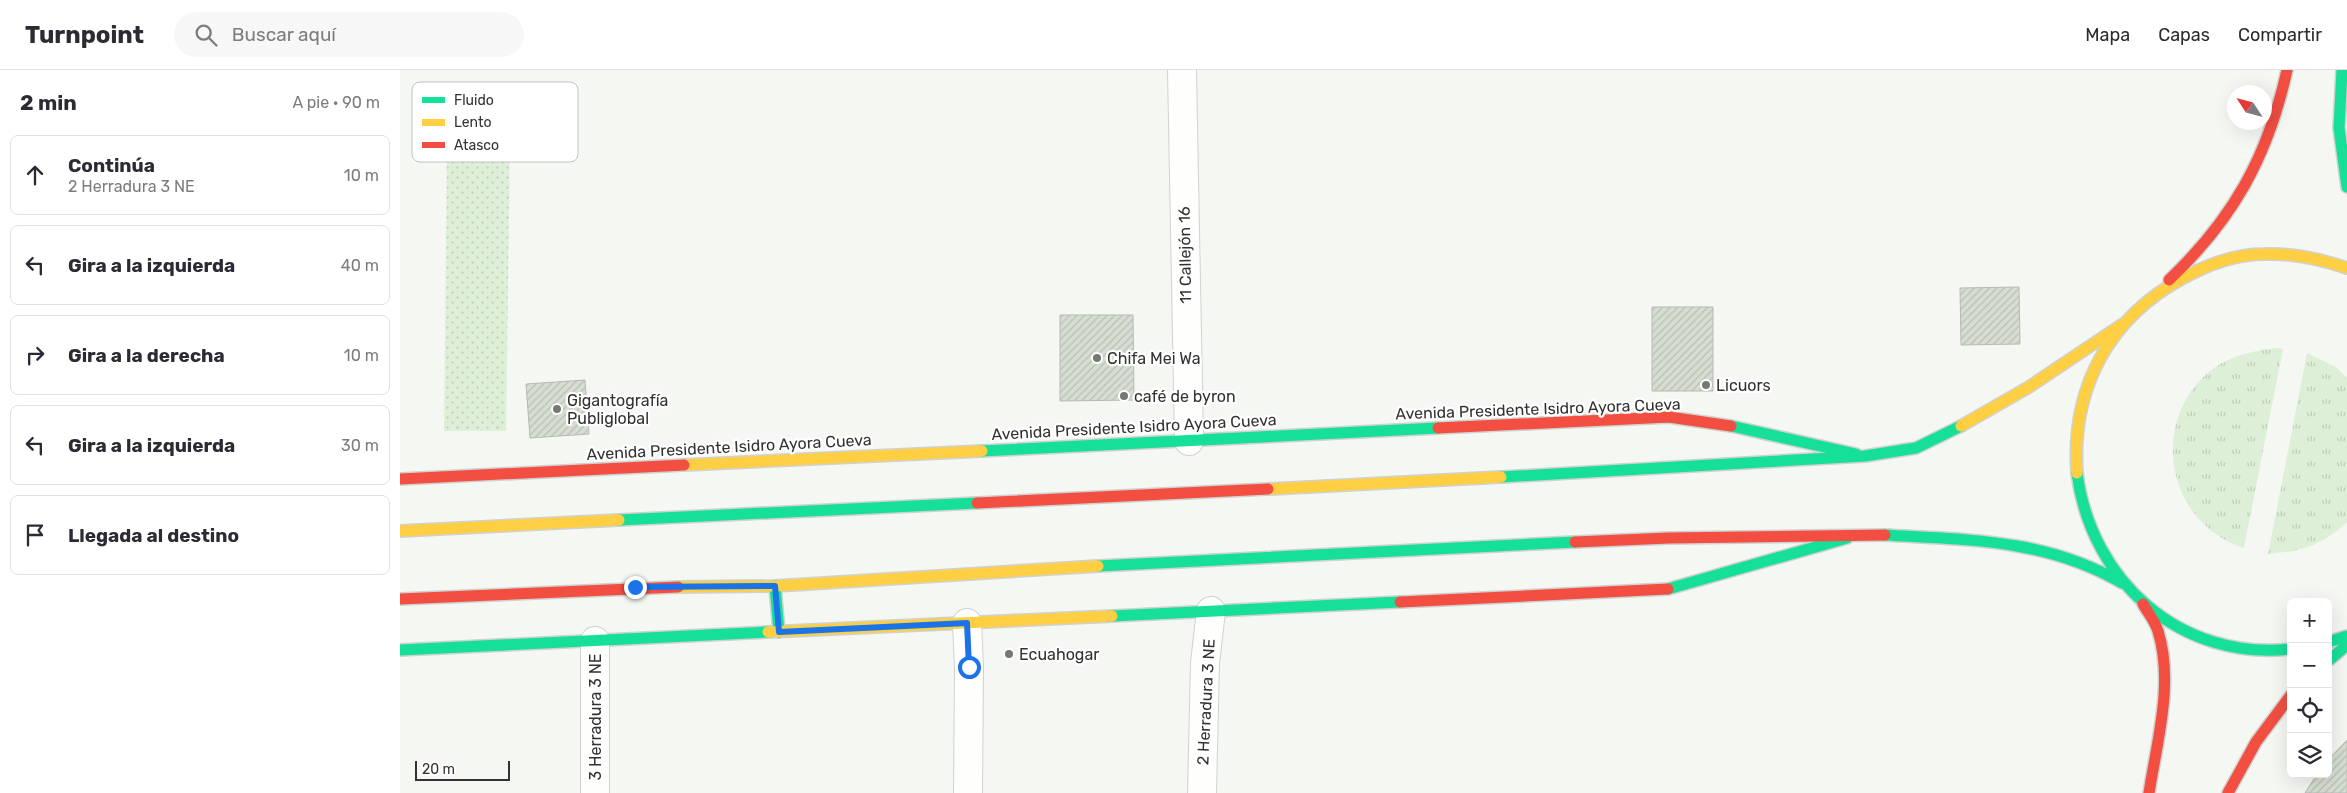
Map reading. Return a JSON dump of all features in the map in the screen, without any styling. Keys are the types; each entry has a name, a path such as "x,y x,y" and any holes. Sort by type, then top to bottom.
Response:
{"main road":[{"path":"2287,70 2283,93 2267,144 2247,186 2223,224 2196,256 2123,324 2103,352 2087,383 2079,417 2075,449 2078,486 2086,520 2100,551 2122,583 2143,604 2202,640 2234,648 2269,653 2287,651"},
{"path":"2342,70 2338,104 2339,146 2347,187"},
{"path":"2147,300 2177,280 2202,268 2232,258 2263,254 2295,254 2325,260 2347,268"},
{"name":"Avenida Presidente Isidro Ayora Cueva","path":"400,531 1669,469 1865,456 1916,448 1962,426 2029,387 2123,324"},
{"name":"Avenida Presidente Isidro Ayora Cueva","path":"400,479 1669,417 1748,428 1865,456"},
{"path":"400,599 635,587 775,586 1220,559 1670,538 1861,534 1991,541 2058,554 2094,567 2122,583"},
{"path":"400,650 1671,589 1861,534"},
{"path":"775,586 779,632"},
{"path":"2143,604 2158,629 2164,659 2161,704 2149,793"},
{"path":"2332,641 2347,636"},
{"path":"2332,658 2347,645"},
{"path":"2228,793 2251,748 2275,713 2287,700"}],"street":[{"name":"11 Callejón 16","path":"1182,70 1189,441"},
{"name":"2 Herradura 3 NE","path":"1202,793 1205,663 1211,611"},
{"path":"967,623 969,667 968,793"},
{"name":"3 Herradura 3 NE","path":"595,641 595,793"}],"green space":[{"path":"447,162 510,162 506,431 444,431"},
{"path":"2275,348 2283,349 2244,548 2217,535 2197,516 2182,493 2174,467 2173,440 2179,414 2193,389 2214,368 2251,352"},
{"path":"2307,353 2336,367 2347,378 2347,522 2320,542 2301,549 2268,554"}],"building":[{"path":"2019,287 2020,344 1961,345 1960,288"},
{"path":"1652,307 1713,307 1713,391 1652,391"},
{"name":"Chifa Mei Wa","path":"1060,315 1133,315 1134,400 1060,401"},
{"name":"Gigantografía Publiglobal","path":"585,380 589,434 530,438 526,384"},
{"path":"2347,740 2347,793 2305,793 2314,778 2332,778 2332,756"}],"traffic: fast":[{"path":"2342,70 2339,128 2347,187"},
{"path":"1731,426 1856,454"},
{"path":"1501,477 1865,456 1916,448 1961,426"},
{"path":"982,451 1438,428"},
{"path":"2077,473 2086,512 2101,548 2122,579 2148,606 2178,627 2213,642 2251,649 2287,649"},
{"path":"619,520 977,503"},
{"path":"1885,535 1947,538 2007,544 2065,558 2122,583"},
{"path":"1668,589 1847,538"},
{"path":"1098,566 1575,542"},
{"path":"775,586 779,632"},
{"path":"1112,616 1400,602"},
{"path":"400,650 768,632"},
{"path":"2332,641 2347,636"},
{"path":"2332,658 2347,645"}],"traffic: slow":[{"path":"2077,473 2077,442 2081,412 2088,384 2100,358 2116,334 2135,313 2158,293 2204,268 2255,254 2276,254 2317,259 2347,268"},
{"path":"1961,426 2029,387 2123,324"},
{"path":"684,465 982,451"},
{"path":"1268,489 1501,477"},
{"path":"400,531 619,520"},
{"path":"678,587 775,586 1098,566"},
{"path":"768,632 1112,616"}],"traffic: jam":[{"path":"2169,280 2212,234 2245,185 2270,131 2287,70"},
{"path":"1438,428 1669,417 1731,426"},
{"path":"400,479 684,465"},
{"path":"977,503 1268,489"},
{"path":"1575,542 1669,538 1885,535"},
{"path":"400,599 678,587"},
{"path":"1400,602 1668,589"},
{"path":"2143,604 2158,631 2163,651 2164,671 2160,733 2149,793"},
{"path":"2228,793 2256,742 2287,700"}],"place":[{"name":"Chifa Mei Wa","path":"1097,358"},
{"name":"Licuors","path":"1706,385"},
{"name":"café de byron","path":"1124,396"},
{"name":"Gigantografía Publiglobal","path":"557,409"},
{"name":"Ecuahogar","path":"1009,654"}],"route":[{"path":"635,587 775,586 779,632 967,623 969,667"}]}
